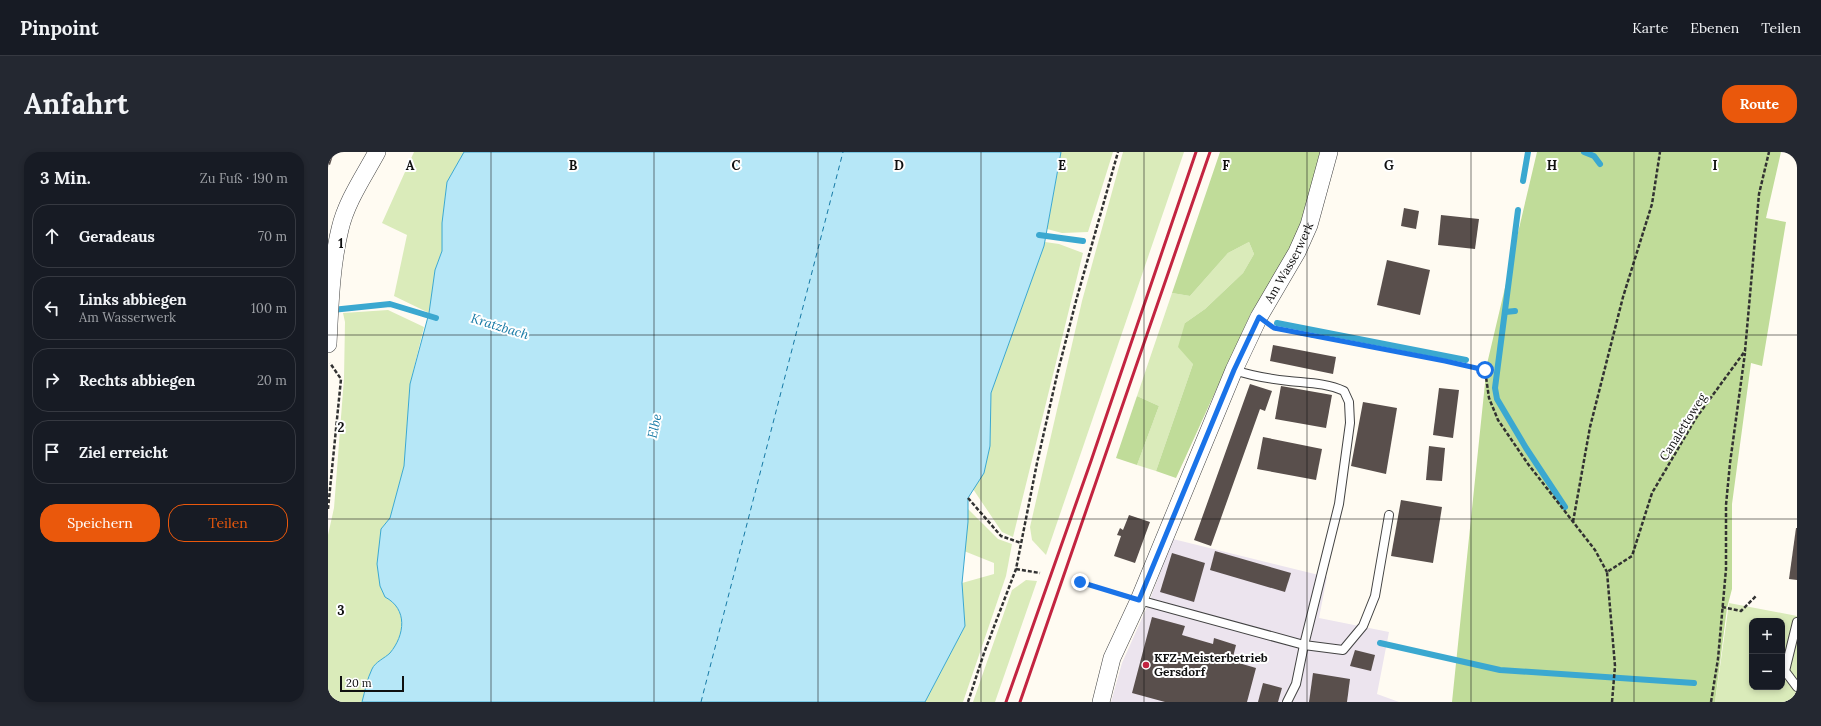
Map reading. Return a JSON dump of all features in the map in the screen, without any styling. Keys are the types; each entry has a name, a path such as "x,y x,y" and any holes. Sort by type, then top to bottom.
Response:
{"street":[{"path":"328,336 334,226 349,205 377,152"},
{"name":"Am Wasserwerk","path":"1101,702 1112,658 1139,600 1234,370 1259,317 1300,245 1309,225 1329,152"}],"lane":[{"path":"1234,370 1276,379 1332,385 1344,391 1349,402 1350,423 1339,504 1304,645 1296,684 1287,702"},
{"path":"1139,600 1304,645 1343,650 1363,626 1375,596 1389,515"},
{"path":"1797,622 1785,671 1797,687"}],"path":[{"path":"968,702 984,654 1016,569 1037,463 1057,375 1118,152"},
{"path":"1573,522 1590,427 1623,297 1652,204 1660,152"},
{"path":"1711,702 1726,568 1726,505 1745,351 1760,194 1769,152"},
{"path":"1259,317 1274,328 1485,370 1489,398 1498,420 1528,464 1595,550 1607,572 1615,666 1612,702"},
{"name":"Canalettoweg","path":"1607,572 1632,556 1652,493 1696,418 1745,351"},
{"path":"328,359 341,379 328,509"},
{"path":"968,498 1000,536 1021,543"},
{"path":"1016,569 1040,573"},
{"path":"1080,582 1139,600"},
{"path":"1722,607 1741,611 1756,596"}],"shaded area":[{"path":"1173,539 1327,577 1319,618 1389,632 1377,694 1399,702 1111,702 1122,663 1147,607"}],"green space":[{"path":"414,152 464,152 447,182 442,223 442,251 435,270 429,313 394,296 407,235 382,223"},
{"path":"1061,152 1113,152 1088,232 1062,233 1047,229"},
{"path":"1123,152 1184,152 1046,555 1032,540 1030,527 1082,301"},
{"path":"1220,152 1321,152 1302,221 1289,252 1251,313 1176,478 1156,471 1193,364 1178,347 1185,323 1205,309 1243,273 1254,254 1249,242 1228,253 1190,296 1172,293"},
{"path":"1537,152 1781,152 1766,218 1786,222 1762,366 1751,363 1732,504 1732,589 1727,608 1715,702 1452,702 1487,364"},
{"path":"1045,242 1059,244 1083,253 1013,537 1002,532 973,489 984,473 990,446 991,393"},
{"path":"1249,242 1254,254 1243,273 1205,309 1185,323 1193,364 1156,471 1137,465 1159,406 1137,396 1172,293 1190,296 1228,253"},
{"path":"388,310 424,327 410,384 404,466 390,518 381,529 385,597 398,608 401,615 401,631 395,646 390,653 373,667 367,681 362,702 328,702 328,535 334,508 344,378 345,322 343,313"},
{"path":"1137,396 1159,406 1137,465 1116,458"},
{"path":"968,509 998,539 1012,544 1006,576 963,702 925,702 965,626 962,583 994,574 994,563 964,551"},
{"path":"1026,580 1037,581 995,702 973,702 1012,590"},
{"path":"1729,603 1797,616 1797,702 1715,702"}],"water":[{"name":"Elbe","path":"464,152 1061,152 1044,246 991,393 990,446 984,473 968,498 968,522 962,583 965,626 925,702 362,702 367,681 373,667 390,653 399,638 401,631 401,615 398,608 385,597 380,586 377,564 381,529 390,518 404,466 410,384 429,313 435,270 442,251 442,223 447,182"}],"building":[{"path":"328,152 334,152 330,165 328,164"},
{"path":"1404,208 1419,211 1416,229 1401,226"},
{"path":"1441,215 1479,219 1475,249 1438,245"},
{"path":"1387,260 1430,270 1420,315 1377,305"},
{"path":"1273,345 1336,357 1333,374 1270,361"},
{"path":"1250,384 1272,391 1265,411 1260,409 1211,546 1194,540"},
{"path":"1281,386 1332,395 1326,428 1275,419"},
{"path":"1439,388 1459,390 1453,438 1433,435"},
{"path":"1363,402 1397,408 1386,474 1351,466"},
{"path":"1263,437 1322,449 1316,480 1257,469"},
{"path":"1429,446 1445,448 1442,481 1426,480"},
{"path":"1401,500 1442,507 1433,563 1391,556"},
{"path":"1129,515 1150,522 1135,563 1114,556 1121,536 1117,535 1120,528 1123,530"},
{"path":"1797,528 1797,580 1789,579"},
{"path":"1215,551 1291,573 1285,592 1210,570"},
{"path":"1172,553 1205,563 1194,602 1160,592"},
{"path":"1152,617 1185,626 1182,635 1213,644 1214,638 1236,645 1232,661 1256,668 1247,702 1165,702 1132,693"},
{"path":"1355,650 1375,655 1371,671 1350,666"},
{"path":"1313,673 1350,679 1347,702 1309,702"},
{"path":"1263,683 1282,688 1278,702 1258,702"}],"waterway":[{"path":"1523,181 1528,152"},
{"path":"1584,152 1594,156 1600,164"},
{"path":"1518,210 1495,388 1497,399 1526,448 1565,507"},
{"path":"1039,235 1083,241"},
{"name":"Kratzbach","path":"332,310 390,304 436,318"},
{"path":"1505,312 1515,311"},
{"path":"1277,323 1466,360"},
{"path":"1380,643 1500,670 1694,683"}],"ferry route":[{"path":"701,702 843,152"}],"railway":[{"path":"1006,702 1091,461 1196,152"},
{"path":"1020,702 1210,152"}],"place":[{"name":"KFZ-Meisterbetrieb Gersdorf","path":"1146,665"}],"route":[{"path":"1080,582 1139,600 1234,370 1259,317 1274,328 1485,370"}]}
